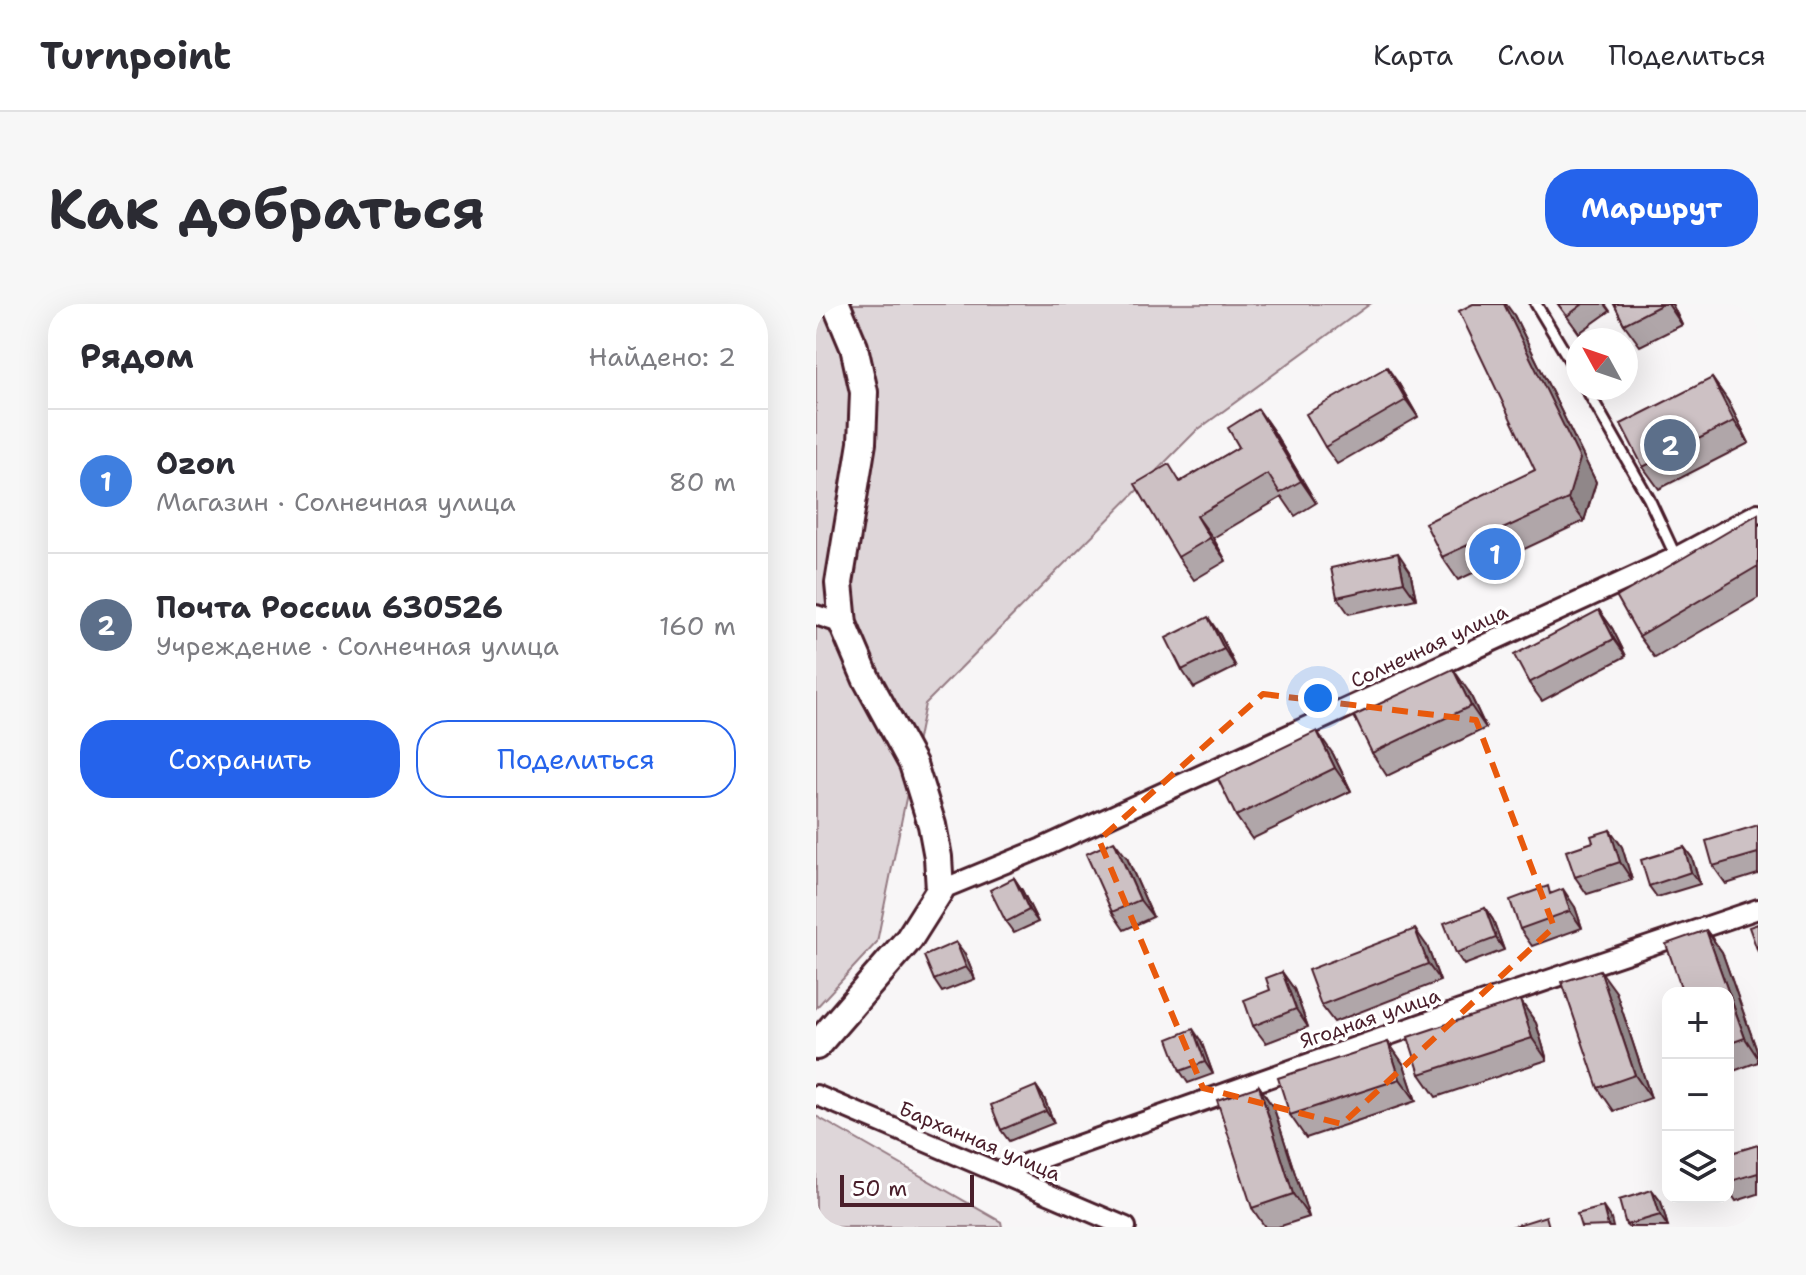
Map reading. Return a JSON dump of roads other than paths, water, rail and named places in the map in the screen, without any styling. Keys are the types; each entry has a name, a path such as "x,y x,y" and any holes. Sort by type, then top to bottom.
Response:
{"street":[{"path":"816,1046 909,939 940,890 932,825 913,764 866,678 843,624 839,583 862,443 864,392 854,347 836,304"},
{"name":"Солнечная улица","path":"940,890 1042,848 1676,557 1758,513"},
{"path":"816,615 843,624"},
{"name":"Ягодная улица","path":"999,1173 1460,1010 1758,909"},
{"name":"Барханная улица","path":"816,1095 1126,1227"}],"lane":[{"path":"1536,304 1566,354"},
{"path":"1593,400 1649,499 1676,557"}],"place":[{"name":"Почта России 630526","path":"1670,445"},
{"name":"Ozon","path":"1495,554"}]}
